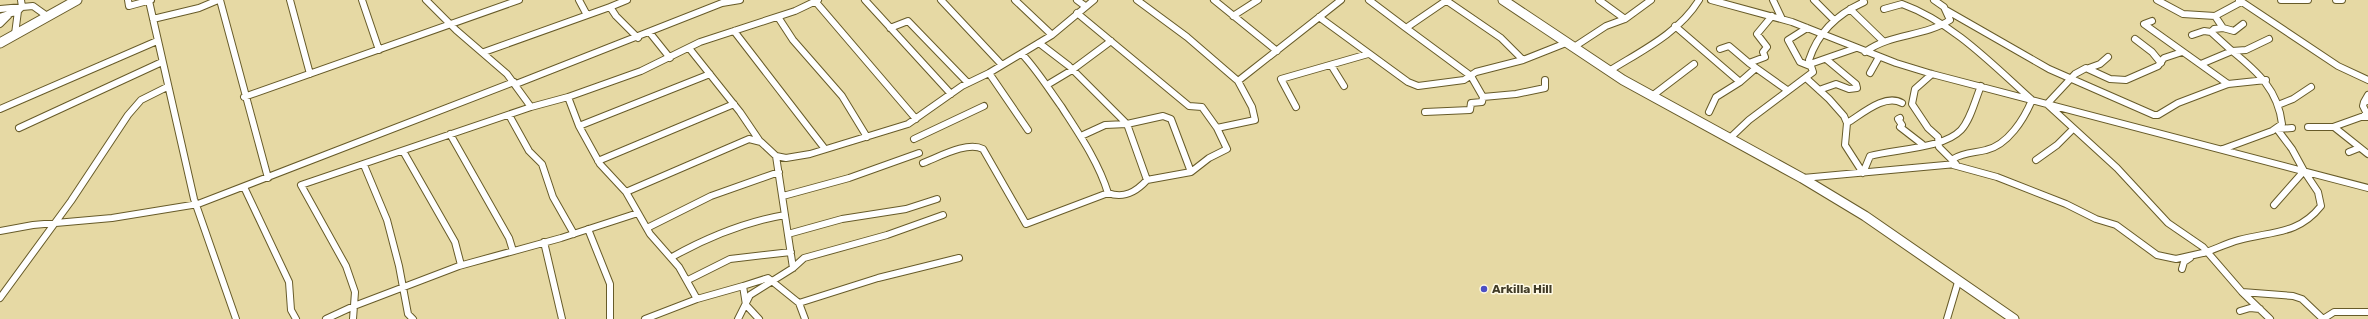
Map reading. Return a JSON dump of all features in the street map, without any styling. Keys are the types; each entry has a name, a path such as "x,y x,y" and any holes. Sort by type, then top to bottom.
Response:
{"street":[{"path":"15,34 21,0"},
{"path":"0,43 77,0"},
{"path":"128,0 129,6 150,0 152,19 167,87 194,199 198,204 236,319"},
{"path":"152,19 199,8 219,0 244,97 268,178"},
{"path":"290,0 310,74"},
{"path":"362,0 379,50"},
{"path":"426,0 451,25 499,64 515,83 531,107"},
{"path":"244,97 519,0"},
{"path":"579,0 587,15"},
{"path":"484,52 627,0"},
{"path":"0,232 54,223 112,218 198,204 515,83 638,38 721,2 740,0"},
{"path":"865,0 951,94"},
{"path":"941,0 1002,66"},
{"path":"1015,0 1052,35"},
{"path":"1077,0 1085,6"},
{"path":"776,156 786,158 825,150 908,124 968,82 1002,66 1052,35 1094,0"},
{"path":"1137,0 1187,37 1238,81 1252,107 1255,120 1217,128"},
{"path":"1214,0 1277,51"},
{"path":"1233,16 1258,0"},
{"path":"1238,81 1341,0"},
{"path":"1369,0 1471,76 1483,97"},
{"path":"1406,28 1447,0 1501,38 1523,60"},
{"path":"1503,0 1609,71 1729,139 1802,178 1864,216 2014,319"},
{"path":"1599,0 1625,19"},
{"path":"1320,17 1368,54 1408,82 1418,86 1464,80 1483,70 1523,60 1570,45 1606,26 1625,19 1651,0"},
{"path":"1609,71 1660,40 1687,17 1699,0"},
{"path":"1711,0 1782,19 1865,52 1932,74 2368,188"},
{"path":"1773,0 1782,19"},
{"path":"1814,0 1834,20"},
{"path":"1729,139 1749,120 1813,72 1810,65 1811,52 1824,28 1850,9 1864,2 1863,0"},
{"path":"1934,0 1946,10 2041,65 2158,115 2178,103 2228,84 2266,80"},
{"path":"2157,0 2178,13 2194,16 2204,14 2215,16 2240,1 2338,66 2368,80"},
{"path":"2281,0 2308,0"},
{"path":"2336,0 2342,0"},
{"path":"353,319 355,292 346,266 301,184 364,165 531,107 568,97 670,58 689,48 734,30 778,17 817,1 916,118"},
{"path":"1884,9 1893,4 1903,4 1940,25 2032,100"},
{"path":"0,9 20,9 34,6 46,16"},
{"path":"610,7 614,18 631,28 638,38"},
{"path":"0,24 8,16 20,9"},
{"path":"1850,9 1883,41"},
{"path":"1865,52 1873,45 1883,41 1899,35 1926,32 1950,20 1946,10"},
{"path":"1022,54 1032,64 1081,136 1103,175 1108,193 1115,197 1126,196 1136,192 1147,180 1191,172 1209,158 1227,150 1217,128 1202,106 1189,106 1077,13"},
{"path":"0,17 8,16"},
{"path":"1749,63 1765,57 1763,52 1767,47 1757,34 1759,30 1768,24 1772,16"},
{"path":"2215,16 2223,28"},
{"path":"778,17 793,40 842,96 867,136"},
{"path":"890,28 908,21 968,82"},
{"path":"2152,21 2144,24 2228,84"},
{"path":"2211,32 2214,29 2223,28 2234,31 2243,24"},
{"path":"1675,26 1740,82"},
{"path":"1807,28 1788,40 1800,62 1810,65 1837,53 1856,48"},
{"path":"734,30 825,150"},
{"path":"2192,35 2204,31 2211,32 2266,80 2282,114 2282,124 2277,129"},
{"path":"650,33 670,58"},
{"path":"2136,38 2161,62"},
{"path":"2201,64 2232,51 2246,50 2269,39"},
{"path":"0,108 157,41"},
{"path":"1047,85 1072,70 1111,41"},
{"path":"1039,43 1072,70 1127,124 1147,180"},
{"path":"1720,49 1729,46 1749,63 1787,90"},
{"path":"689,48 734,104 759,140 770,147 776,156 793,268"},
{"path":"2089,68 2110,79 2126,80 2158,66 2164,58 2182,52"},
{"path":"1296,107 1281,79 1368,54"},
{"path":"1870,73 1879,57"},
{"path":"2047,104 2075,74 2100,64 2108,57"},
{"path":"1819,90 1836,84 1849,90 1856,88 1856,84 1826,59"},
{"path":"19,128 162,62"},
{"path":"1652,96 1694,64"},
{"path":"1331,65 1344,86"},
{"path":"1709,112 1709,105 1720,94 1740,82 1751,74 1751,71 1756,68"},
{"path":"989,73 1028,130"},
{"path":"579,126 710,74"},
{"path":"1932,74 1915,89 1912,104 1928,128 1938,137 1937,142 1939,147 1953,162"},
{"path":"1806,78 1834,104 1847,123"},
{"path":"1483,97 1516,94 1545,88 1545,80"},
{"path":"1863,173 1870,156 1937,142 1959,133 1967,120 1981,86"},
{"path":"0,298 98,161 128,115 140,100 167,87"},
{"path":"2278,105 2293,99 2311,87"},
{"path":"2308,127 2334,127 2366,117 2366,112 2363,106 2368,95"},
{"path":"568,97 579,126 598,161 626,192 647,228 672,257 688,280 697,299"},
{"path":"1425,112 1470,110 1470,103 1482,102 1483,97"},
{"path":"1863,173 1854,157 1844,147 1843,138 1847,123 1886,100 1895,99 1902,104"},
{"path":"1953,162 1963,153 1994,147 2016,125 2029,109 2032,100"},
{"path":"598,161 734,104"},
{"path":"2047,104 2117,168 2168,223 2207,252 2242,292 2270,319"},
{"path":"914,139 984,106"},
{"path":"509,115 528,151 542,164 553,197 574,234"},
{"path":"1081,136 1105,125 1127,124 1163,116 1170,119 1191,172"},
{"path":"1900,118 1898,120 1902,125 1900,127 1922,144"},
{"path":"2334,127 2368,154"},
{"path":"2223,150 2277,129 2292,128"},
{"path":"2036,160 2057,145 2073,129"},
{"path":"2182,269 2184,262 2188,259 2240,240 2293,230 2316,213 2321,206 2318,192 2292,149 2277,129"},
{"path":"450,134 509,238 513,251"},
{"path":"626,192 749,139 759,140"},
{"path":"923,163 964,148 977,146 982,149 1026,224 1108,193"},
{"path":"2349,152 2359,148"},
{"path":"403,151 455,242 461,265"},
{"path":"783,196 849,178 919,153"},
{"path":"1802,178 1863,173 1953,162 2004,179 2066,204 2096,219 2116,225 2157,255 2176,259 2207,252"},
{"path":"364,165 387,220 399,266 408,314 413,319"},
{"path":"2274,205 2304,171"},
{"path":"647,228 706,199 755,178 779,172"},
{"path":"244,187 289,282 291,310 296,319"},
{"path":"788,234 842,219 906,209 937,199"},
{"path":"326,319 354,306 461,265 574,234 638,213"},
{"path":"672,257 724,229 752,220 786,215"},
{"path":"738,319 750,295 793,268 804,258 887,235 915,224 943,216"},
{"path":"588,229 610,284 610,319"},
{"path":"544,242 562,319"},
{"path":"688,280 730,259 791,252"},
{"path":"799,303 878,278 959,258"},
{"path":"644,319 697,299 768,278 780,286 790,297 799,303 805,319"},
{"path":"1947,319 1951,314 1952,300 1958,282"},
{"path":"743,286 746,305 759,319"},
{"path":"2242,292 2293,296 2302,299 2323,319 2328,317 2329,313 2337,310 2362,314 2368,312"},
{"path":"2240,311 2250,308 2260,309"},
{"path":"2347,312 2356,319"}],"place":[{"name":"Arkilla Hill","path":"1484,289"}]}
